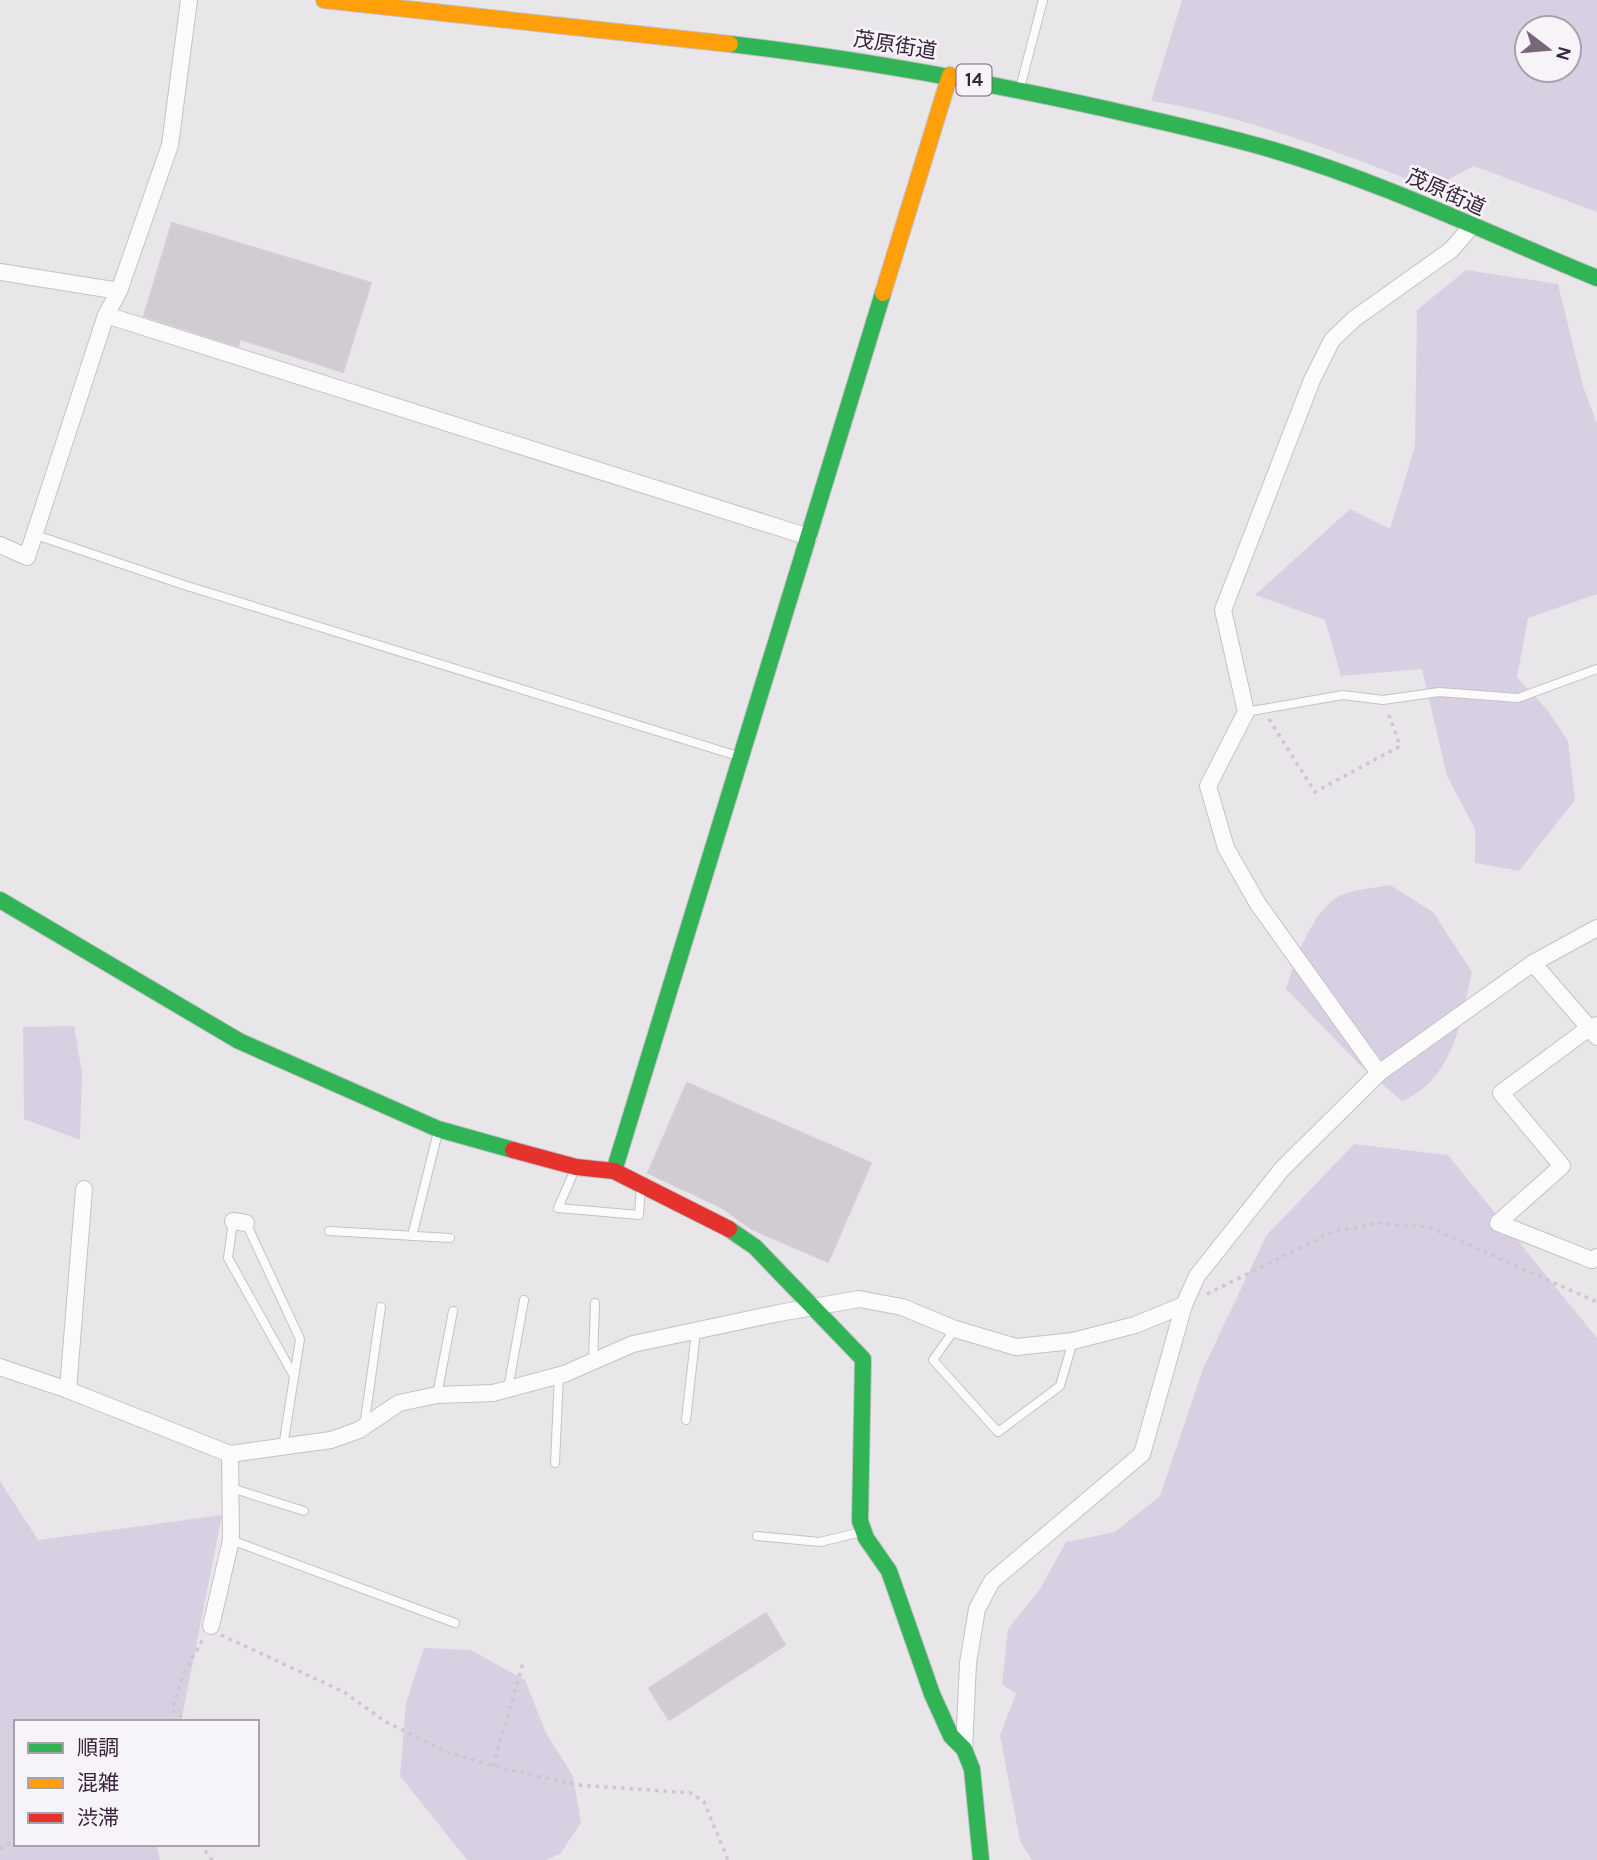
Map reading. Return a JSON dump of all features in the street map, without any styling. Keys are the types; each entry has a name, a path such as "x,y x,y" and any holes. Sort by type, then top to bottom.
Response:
{"street":[{"path":"0,545 27,557 106,315 119,291 170,145 188,0"},
{"name":"茂原街道","path":"324,0 718,42 950,75 1019,90 1201,130 1274,150 1384,187 1597,278"},
{"path":"614,1171 950,75"},
{"path":"1379,1073 1258,904 1226,848 1208,786 1246,712 1223,610 1312,380 1332,340 1354,318 1451,250 1471,226"},
{"path":"0,272 119,291"},
{"path":"106,315 808,537"},
{"path":"0,900 239,1041 438,1129 576,1167 614,1171 715,1219 755,1247 863,1359 860,1521 888,1571 932,1695 951,1736 964,1749 972,1769 983,1849 981,1860"},
{"path":"964,1749 968,1663 977,1609 992,1581 1142,1454 1184,1306 1197,1276 1282,1169 1379,1073 1533,963 1597,928"},
{"path":"1533,963 1594,1030 1501,1093 1563,1166 1498,1223 1592,1260 1597,1257"},
{"path":"68,1390 84,1189"},
{"path":"0,1367 68,1390 230,1454 331,1440 364,1427 399,1403 437,1395 493,1393 559,1375 633,1344 859,1299 902,1307 955,1329 1016,1347 1073,1341 1135,1325 1184,1306"},
{"path":"211,1626 231,1540 230,1454"}],"lane":[{"path":"1019,90 1043,0"},
{"path":"33,534 197,589 741,757"},
{"path":"1246,712 1343,695 1383,700 1439,692 1518,698 1597,669"},
{"path":"412,1236 438,1129"},
{"path":"576,1167 558,1208 639,1214 642,1186"},
{"path":"283,1447 300,1339 240,1222 228,1258 294,1376"},
{"path":"329,1231 450,1238"},
{"path":"508,1389 524,1300"},
{"path":"593,1361 595,1303"},
{"path":"364,1427 381,1307"},
{"path":"437,1395 453,1311"},
{"path":"955,1329 933,1360 998,1432 1060,1386 1073,1341"},
{"path":"686,1420 696,1331"},
{"path":"555,1463 559,1375"},
{"path":"231,1488 303,1511"},
{"path":"757,1536 820,1542 864,1531"},
{"path":"231,1540 456,1623"}],"path":[{"path":"1263,709 1315,792 1400,746 1383,700"},
{"path":"1184,1306 1332,1232 1377,1223 1429,1227 1597,1302"},
{"path":"186,1720 172,1710 183,1675 211,1626 225,1639 344,1692 386,1722 447,1752 577,1786 691,1793 704,1802 728,1860"},
{"path":"493,1766 523,1663"}],"shaded area":[{"path":"1182,0 1597,0 1597,212 1474,166 1432,188 1258,126 1151,101"},
{"path":"1466,270 1558,284 1583,386 1597,424 1597,594 1528,618 1517,677 1548,711 1568,741 1575,800 1519,871 1475,863 1475,829 1447,776 1422,669 1341,676 1325,620 1255,595 1350,509 1390,529 1415,446 1417,310"},
{"path":"1390,885 1433,912 1472,972 1464,1010 1444,1064 1433,1079 1402,1101 1362,1067 1286,989 1313,923 1331,902 1347,893"},
{"path":"74,1026 82,1073 80,1140 24,1119 23,1027"},
{"path":"1354,1144 1448,1155 1597,1338 1597,1860 1032,1860 1020,1841 1000,1735 1016,1694 1002,1684 1008,1629 1040,1589 1066,1542 1115,1532 1160,1496 1203,1369 1266,1236"},
{"path":"0,1481 38,1540 222,1515 181,1720 14,1720 14,1846 156,1846 160,1860 0,1860"},
{"path":"424,1648 471,1650 525,1680 546,1733 573,1776 581,1823 560,1854 546,1860 467,1860 400,1776 406,1703"}],"building":[{"path":"172,223 371,283 343,372 240,339 238,346 144,316"},
{"path":"687,1083 871,1163 828,1262 752,1229 721,1207 648,1173"},
{"path":"766,1613 785,1645 669,1720 649,1688"}],"traffic: fast":[{"path":"730,44 999,86 1250,143 1315,163 1396,193 1597,278"},
{"path":"614,1171 883,293"},
{"path":"0,900 239,1041 438,1129 513,1150"},
{"path":"729,1229 755,1247 863,1359 860,1521 866,1538 889,1571 932,1694 951,1736 964,1749 972,1769 981,1860"}],"traffic: slow":[{"path":"324,0 730,44"},
{"path":"883,293 950,75"}],"traffic: jam":[{"path":"513,1150 576,1167 614,1171 729,1229"}]}
